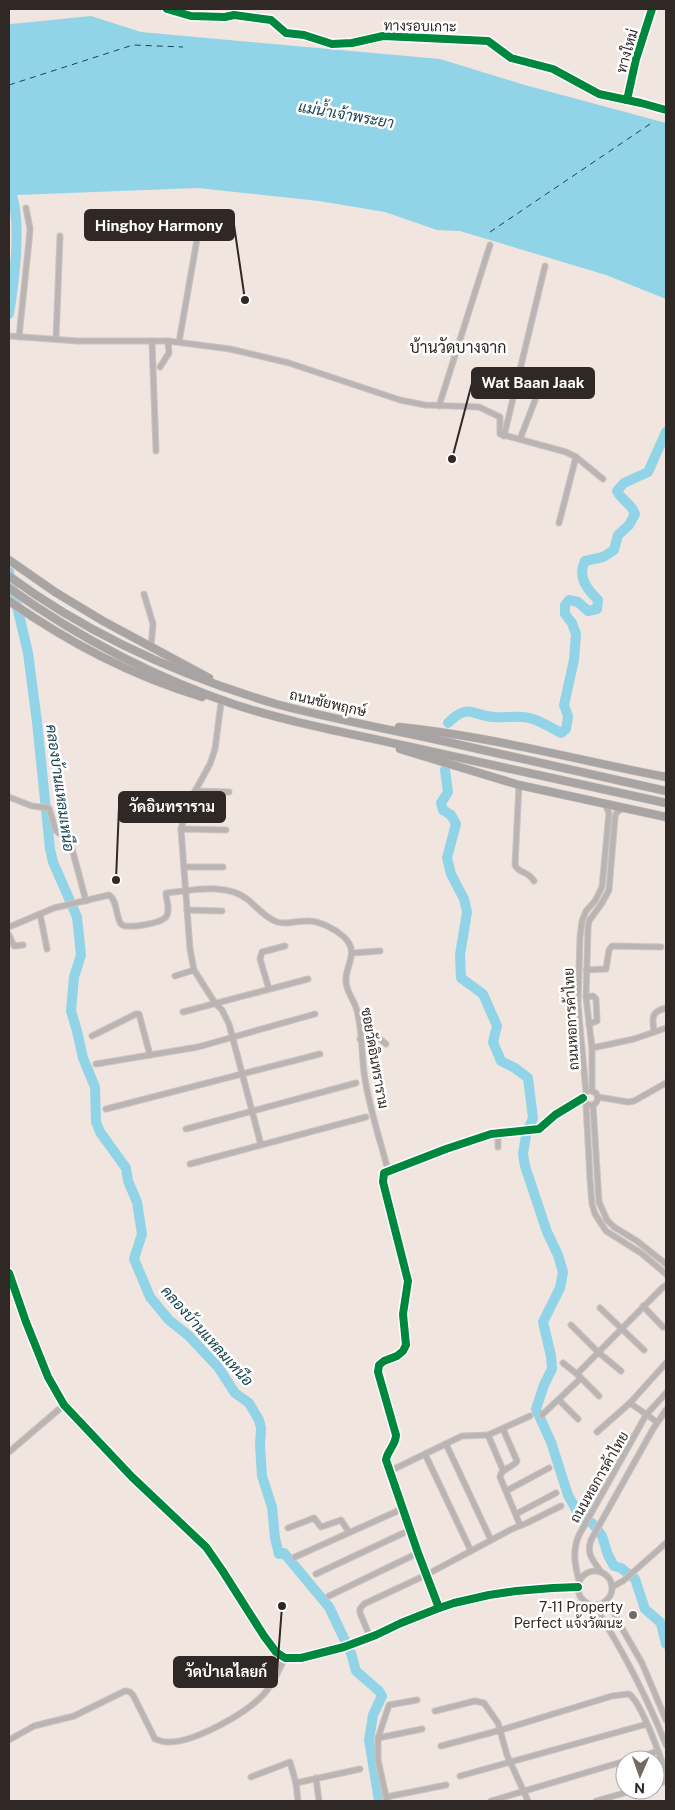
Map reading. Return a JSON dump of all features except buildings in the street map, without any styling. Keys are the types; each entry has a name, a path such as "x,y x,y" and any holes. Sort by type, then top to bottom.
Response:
{"main road":[{"path":"12,563 103,622 226,687"},
{"name":"ถนนชัยพฤกษ์","path":"9,576 62,611 141,654 226,687 285,706 666,790"},
{"name":"ถนนชัยพฤกษ์","path":"9,588 93,641 144,667 235,705 287,720 666,803"},
{"name":"ถนนชัยพฤกษ์","path":"9,601 64,637 147,679 221,703 235,705"},
{"path":"365,724 440,732 666,777"},
{"path":"362,736 519,785 666,817"}],"street":[{"path":"26,208 30,230 29,250 14,337 56,338 78,341 168,341 230,348 304,368 384,396 439,406 479,407 500,417 500,434 566,452 576,457 603,478"},
{"path":"179,342 199,228"},
{"path":"56,338 60,236"},
{"path":"439,406 490,245"},
{"path":"504,436 545,266"},
{"path":"152,341 156,451"},
{"path":"160,367 169,353 168,341"},
{"path":"520,439 546,372"},
{"path":"559,523 576,457"},
{"path":"144,594 153,624 152,648"},
{"path":"221,703 215,749 210,764 189,802 182,829 190,949 194,970 215,1003 222,1010 234,1037 261,1145"},
{"path":"519,785 515,866 516,869 530,875 534,881"},
{"path":"195,791 229,792"},
{"path":"9,797 32,806 45,808 56,831 70,841 86,901"},
{"name":"ถนนหอการค้าไทย","path":"587,1093 578,1004 580,937 582,921 586,911 602,887 609,813 606,806 602,803"},
{"name":"ถนนหอการค้าไทย","path":"624,808 615,817 609,890 589,921 586,997 592,1048 586,1104 590,1187 595,1214 606,1231 641,1253 666,1274"},
{"path":"182,829 226,830"},
{"path":"604,863 611,863"},
{"path":"184,867 223,867"},
{"path":"9,927 68,904 86,901 103,895 112,896 118,917 125,927 162,920 166,917 169,912 166,893 224,889 236,892 247,899 266,917 276,922 283,924 309,920 316,922 344,937 349,943 352,953 380,951"},
{"path":"187,910 222,911"},
{"path":"40,914 47,949"},
{"path":"9,935 14,946 23,945"},
{"path":"269,989 260,955 262,952 285,946"},
{"path":"586,970 606,969 609,950 612,946 661,947"},
{"name":"ซอยวัดอินทราราม","path":"352,953 346,981 358,1012 364,1078 388,1170"},
{"path":"175,976 194,970"},
{"path":"182,1012 308,979"},
{"path":"586,997 593,996 596,999 597,1021 589,1024"},
{"path":"654,1032 653,1015 655,1012 666,1008"},
{"path":"92,1036 139,1014 150,1054"},
{"path":"96,1064 198,1047 315,1014"},
{"path":"592,1048 634,1039 666,1028"},
{"path":"360,1038 380,1040 386,1044"},
{"path":"106,1109 320,1054"},
{"path":"186,1129 356,1083"},
{"path":"439,1608 402,1508 386,1458 396,1442 396,1435 378,1372 379,1365 397,1356 406,1345 404,1314 408,1281 383,1182 384,1173 388,1170 498,1133 539,1129 555,1115 587,1093 596,1093 598,1097 628,1102 634,1101 666,1083"},
{"path":"593,1105 597,1102 598,1097"},
{"path":"586,1104 593,1105"},
{"path":"593,1105 602,1212 614,1227 637,1241 666,1264"},
{"path":"190,1164 366,1117"},
{"path":"498,1133 498,1147"},
{"path":"9,1273 48,1377 64,1405 132,1477 206,1548 264,1636 276,1652 284,1658 301,1658 344,1647 439,1608 488,1595 579,1584"},
{"path":"542,1415 559,1400 598,1352 666,1285"},
{"path":"643,1306 663,1327"},
{"path":"600,1308 644,1350"},
{"path":"571,1325 598,1352 621,1371"},
{"path":"563,1363 599,1396"},
{"path":"597,1432 630,1402 666,1363"},
{"name":"ถนนหอการค้าไทย","path":"579,1584 574,1562 575,1544 579,1534 646,1415 666,1393"},
{"path":"559,1400 578,1419"},
{"path":"630,1402 657,1422"},
{"path":"9,1452 64,1405"},
{"name":"ถนนหอการค้าไทย","path":"601,1572 590,1557 588,1550 591,1540 657,1422 666,1410"},
{"path":"390,1471 462,1436 488,1435 530,1416"},
{"path":"504,1429 517,1460 515,1464 503,1470 500,1477 520,1525"},
{"path":"488,1435 503,1470"},
{"path":"446,1444 491,1540"},
{"path":"425,1454 471,1551"},
{"path":"622,1459 634,1465"},
{"path":"506,1491 550,1468"},
{"path":"516,1514 556,1493"},
{"path":"370,1637 360,1613 362,1606 561,1506"},
{"path":"295,1557 402,1508"},
{"path":"288,1528 314,1518 321,1527 341,1520 349,1532"},
{"path":"316,1574 410,1530"},
{"path":"612,1587 623,1581 666,1543"},
{"path":"329,1596 418,1553"},
{"path":"594,1605 604,1602 608,1598 612,1587 609,1578 601,1572 591,1571 582,1577 579,1584 581,1597 584,1601 594,1605 623,1651 666,1745"},
{"path":"608,1598 619,1623 648,1676 666,1720"},
{"path":"9,1740 34,1726 74,1716 125,1691 133,1695 155,1739 164,1742 188,1739 216,1727 253,1705 274,1680 284,1658"},
{"path":"638,1681 648,1676"},
{"path":"440,1746 622,1694 629,1694 634,1697 658,1750"},
{"path":"417,1700 389,1705 378,1738 378,1760 387,1799 446,1785"},
{"path":"435,1711 479,1701 484,1703 494,1715 501,1730 509,1762 528,1801"},
{"path":"460,1776 647,1724"},
{"path":"378,1738 422,1729"},
{"path":"251,1777 290,1762 296,1783 297,1801"},
{"path":"495,1801 615,1764"},
{"path":"296,1783 360,1769"},
{"path":"316,1778 319,1801"},
{"path":"596,1801 615,1796"}],"water":[{"name":"แม่น้ำเจ้าพระยา","path":"91,16 141,32 440,59 525,85 666,123 666,299 606,275 460,231 437,230 385,212 319,201 198,188 17,195 9,197 9,25"}],"waterway":[{"name":"คลองบ้านแหลมเหนือ","path":"9,188 16,215 15,268 9,314"},
{"path":"448,723 461,713 471,712 494,717 529,718 561,733 566,729 568,716 564,705 574,660 576,634 572,623 565,614 565,605 569,600 578,602 588,611 597,609 598,600 584,582 582,572 585,561 603,557 614,550 618,535 629,525 635,514 617,491 624,483 648,472 666,432"},
{"name":"คลองบ้านแหลมเหนือ","path":"9,572 28,653 50,849 53,862 77,917 81,955 74,977 71,1011 83,1058 95,1087 96,1122 100,1132 126,1168 128,1181 137,1202 142,1234 134,1259 150,1297 169,1320 189,1336 218,1367 235,1393 249,1403 259,1420 261,1428 262,1476 272,1507 275,1538 279,1554 284,1553 329,1607 351,1653 356,1671 379,1691 382,1696 373,1715 369,1740 379,1801"},
{"path":"445,770 448,792 441,803 443,810 451,815 456,824 447,858 451,874 464,899 467,912 460,955 461,978 483,994 497,1026 493,1042 501,1061 515,1068 528,1078 533,1118 526,1135 523,1154 525,1166 547,1232 558,1255 563,1272 560,1288 543,1322 552,1369 536,1409 551,1442 568,1495 578,1513 593,1524 602,1536 614,1566 621,1568 635,1579 645,1609 661,1623 666,1644"}],"ferry route":[{"path":"9,85 133,45 183,47"},
{"path":"490,232 650,124"}],"cycle path":[{"name":"ทางรอบเกาะ","path":"167,9 191,16 225,17 234,15 271,20 286,33 304,35 332,44 352,43 383,36 488,41 511,58 553,69 599,94 666,110"},
{"name":"ทางใหม่","path":"627,100 636,59 652,9"},
{"path":"439,1608 386,1460 395,1442 396,1435 378,1372 379,1365 397,1356 406,1345 403,1314 408,1281 383,1182 384,1173 491,1134 539,1129 555,1115 583,1098"},
{"path":"9,1273 48,1377 64,1405 132,1477 206,1547 264,1636 276,1652 285,1658 301,1658 344,1647 454,1603 516,1591 578,1587"}],"place":[{"name":"Hinghoy Harmony","path":"245,300"},
{"name":"Wat Baan Jaak","path":"452,459"},
{"name":"วัดอินทราราม","path":"116,880"},
{"name":"วัดป่าเลไลยก์","path":"282,1606"},
{"name":"7-11 Property Perfect แจ้งวัฒนะ","path":"633,1615"}],"district":[{"name":"บ้านวัดบางจาก","path":"458,347"}]}
